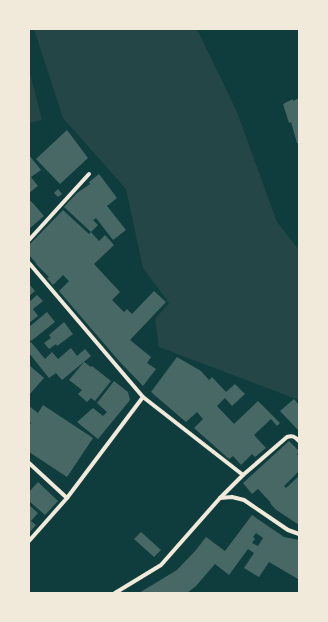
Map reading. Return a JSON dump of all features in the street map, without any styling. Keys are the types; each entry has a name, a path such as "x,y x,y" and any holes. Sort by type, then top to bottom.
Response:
{"street":[{"path":"29,240 89,174"},
{"path":"29,263 143,398 243,475"},
{"path":"29,540 67,498 143,398"},
{"path":"115,593 161,565 220,498 243,475 287,436 291,435 299,441"},
{"path":"29,462 67,498"},
{"path":"220,498 232,497 244,500 288,530 299,534"}],"shaded area":[{"path":"34,29 197,29 237,112 277,222 299,250 299,400 159,347 155,319 169,303 143,268 126,189 63,118"},
{"path":"29,70 42,120 29,123"}],"building":[{"path":"299,98 299,143 297,143 291,122 289,123 283,104"},
{"path":"67,130 88,158 60,184 36,159"},
{"path":"29,155 41,170 31,177 38,186 29,193"},
{"path":"99,174 117,198 107,206 126,230 113,240 96,218 93,220 98,225 91,232 64,207 77,193 90,184 89,182"},
{"path":"58,189 62,194 58,197 54,193"},
{"path":"31,201 44,216 29,229 29,203"},
{"path":"63,210 89,234 91,232 99,241 105,235 114,245 94,264 120,292 112,300 124,312 127,309 132,314 154,291 166,302 130,340 151,357 147,363 156,369 143,386 119,361 59,291 69,281 63,275 53,285 47,278 49,277 29,255 29,245"},
{"path":"30,285 35,291 29,296 29,286"},
{"path":"37,295 43,301 33,309 38,316 29,323 29,302"},
{"path":"47,312 55,322 31,341 29,338 29,327"},
{"path":"64,322 73,334 57,346 56,344 49,349 44,343 51,338 49,335"},
{"path":"31,342 45,359 52,352 58,359 71,348 77,356 85,349 91,356 62,380 56,373 49,378 29,353 29,344"},
{"path":"177,357 201,371 209,380 212,377 226,392 235,384 245,394 232,406 225,398 217,406 234,424 258,401 280,423 277,426 271,419 254,435 266,448 255,457 252,454 241,465 233,456 229,459 194,428 203,419 197,412 186,422 151,392"},
{"path":"84,362 91,367 92,366 111,381 95,401 91,398 87,402 78,394 82,390 69,380"},
{"path":"29,365 44,378 29,395"},
{"path":"114,381 128,392 130,400 98,439 77,422 93,408 103,416 107,412 97,403"},
{"path":"294,399 299,405 299,431 280,411"},
{"path":"43,405 93,438 67,477 29,452 29,426 31,423 29,421 29,406 38,413"},
{"path":"289,441 299,451 297,454 299,456 299,471 284,486 286,488 299,476 299,525 275,509 258,489 252,494 243,483"},
{"path":"38,482 58,501 45,515 29,501 29,492"},
{"path":"29,505 38,513 31,521 36,525 29,533"},
{"path":"252,515 284,537 299,540 299,578 298,579 269,562 259,577 244,568 254,553 248,549 229,575 215,564 196,586 187,593 139,593 177,570 206,537 225,551","holes":["256,533 263,538 258,546 252,543 255,539 253,537"]},
{"path":"141,532 161,550 154,557 134,539"}]}
